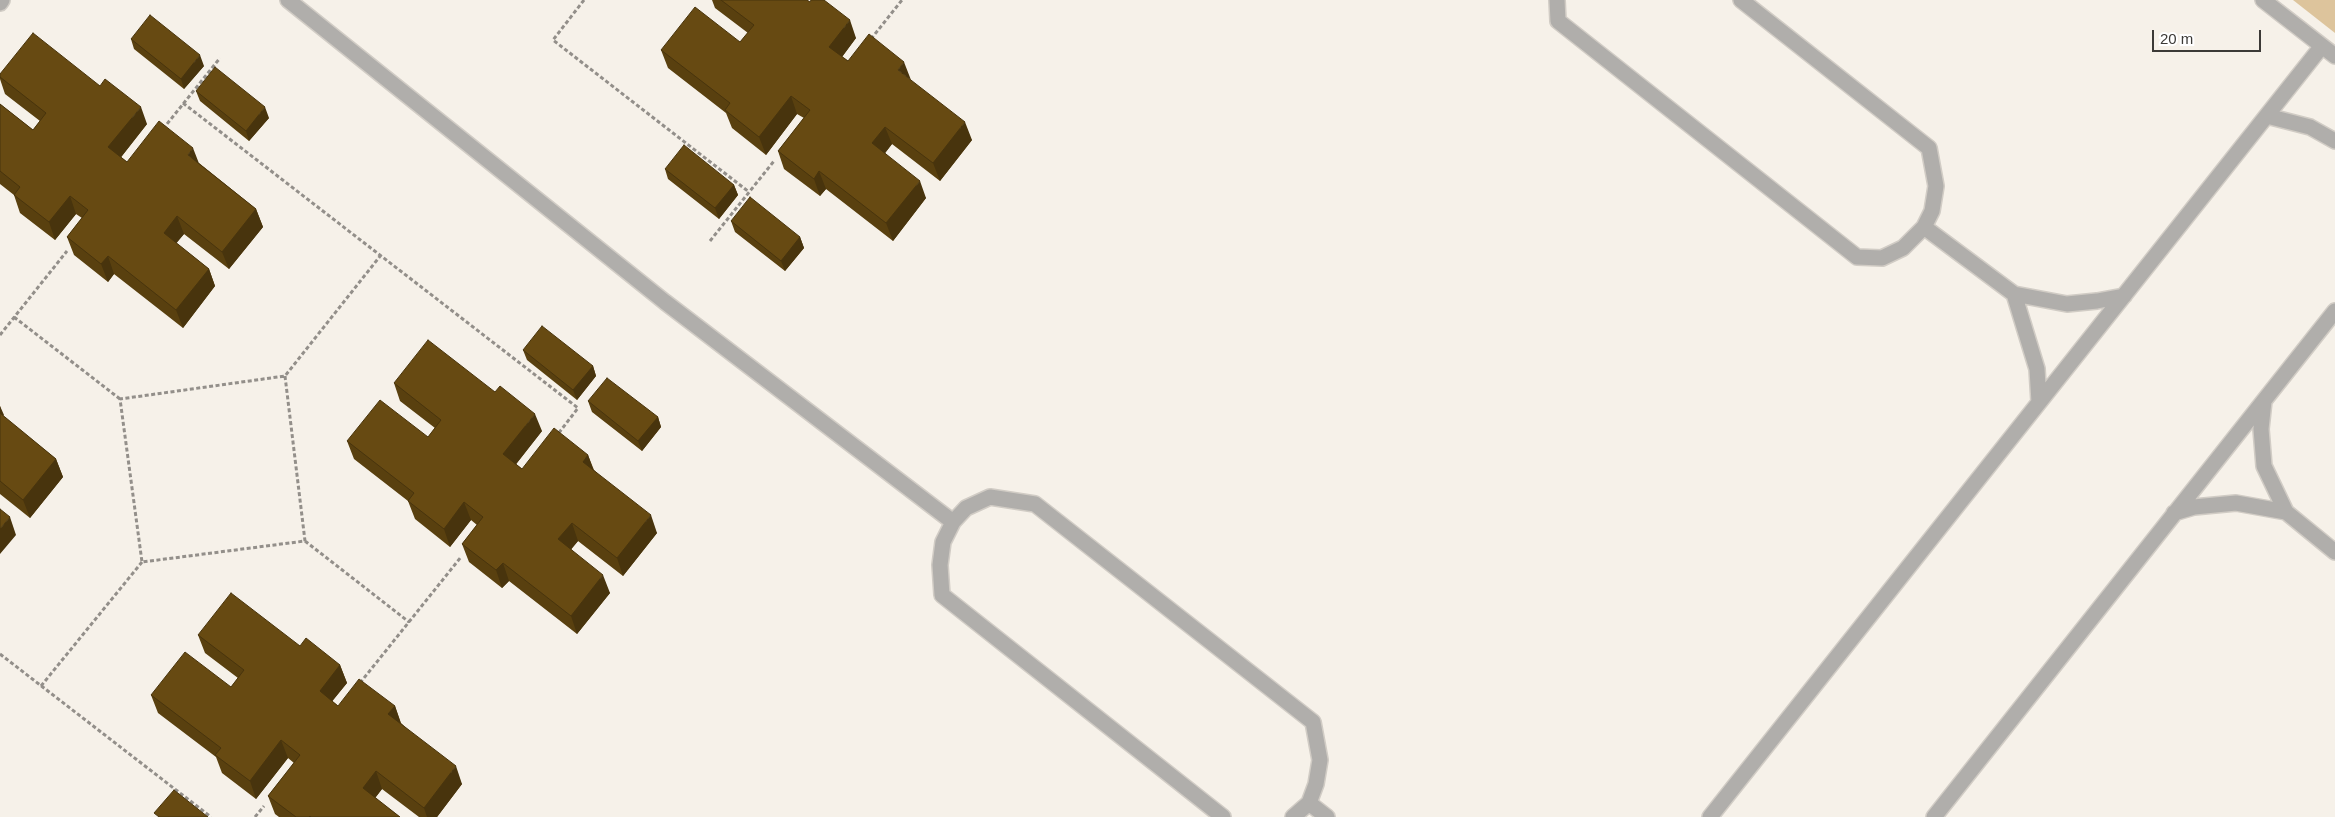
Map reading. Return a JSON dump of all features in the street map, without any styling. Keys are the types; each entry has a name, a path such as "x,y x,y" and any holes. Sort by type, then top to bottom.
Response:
{"lane":[{"path":"288,0 665,302 953,522"},
{"path":"1557,0 1558,21 1856,257 1882,258 1903,248 1924,227 1932,211 1936,186 1929,148 1740,0"},
{"path":"2262,0 2335,56"},
{"path":"1710,817 2322,46"},
{"path":"2267,116 2310,127 2335,141"},
{"path":"1924,227 2014,294 2067,304 2124,296"},
{"path":"2014,294 2037,369 2039,402"},
{"path":"1934,817 2335,311"},
{"path":"2264,401 2261,429 2264,466 2286,512 2335,552"},
{"path":"1223,817 942,595 940,565 943,542 953,522 966,508 990,497 1035,504 1313,722 1320,760 1316,784 1309,803 1292,817"},
{"path":"2174,514 2194,507 2236,504 2286,512"},
{"path":"1309,803 1327,817"}],"path":[{"path":"584,0 553,40 750,192"},
{"path":"867,44 902,0"},
{"path":"161,131 220,58"},
{"path":"183,103 578,408 554,439"},
{"path":"710,241 774,161"},
{"path":"0,335 67,250"},
{"path":"120,399 285,376 381,256"},
{"path":"14,317 120,399 142,562"},
{"path":"285,376 305,541 409,622"},
{"path":"41,686 142,562 305,541"},
{"path":"357,688 461,556"},
{"path":"0,654 211,817"},
{"path":"255,817 264,806"}],"shaded area":[{"path":"2293,0 2335,0 2335,33"}],"building":[{"path":"721,0 807,0 810,2 811,0 824,0 850,20 829,47 848,61 869,34 904,62 898,70 965,122 933,163 885,127 872,143 920,181 886,223 819,171 814,179 778,151 810,110 791,96 759,137 725,110 730,103 661,50 695,7 740,42 754,25"},
{"path":"150,15 200,55 181,79 131,39"},
{"path":"33,33 100,86 105,79 141,107 108,147 127,162 159,121 193,148 188,155 256,209 222,252 177,216 164,233 209,269 176,310 108,256 101,264 67,237 88,210 70,196 49,222 14,195 20,187 0,171 0,104 33,130 46,113 0,77 0,74"},
{"path":"215,67 265,107 246,131 196,91"},
{"path":"684,145 734,185 715,208 665,169"},
{"path":"750,197 800,237 781,261 731,221"},
{"path":"542,326 593,366 573,390 523,350"},
{"path":"428,340 495,392 500,386 535,414 503,454 522,469 554,428 588,455 583,462 651,515 617,558 572,523 558,539 603,575 571,616 503,563 496,570 462,544 483,517 464,502 444,529 408,501 414,493 347,441 380,400 428,437 441,420 394,383"},
{"path":"607,378 658,417 638,441 588,401"},
{"path":"0,413 56,459 23,500 0,481"},
{"path":"0,509 10,517 0,529"},
{"path":"231,593 300,646 306,638 340,665 320,691 338,706 359,679 395,706 388,714 456,766 424,808 376,771 363,788 400,817 296,817 268,796 300,755 281,740 250,781 215,755 221,748 151,695 185,652 231,687 244,670 198,635"},
{"path":"174,790 208,817 159,817 154,813"}]}
